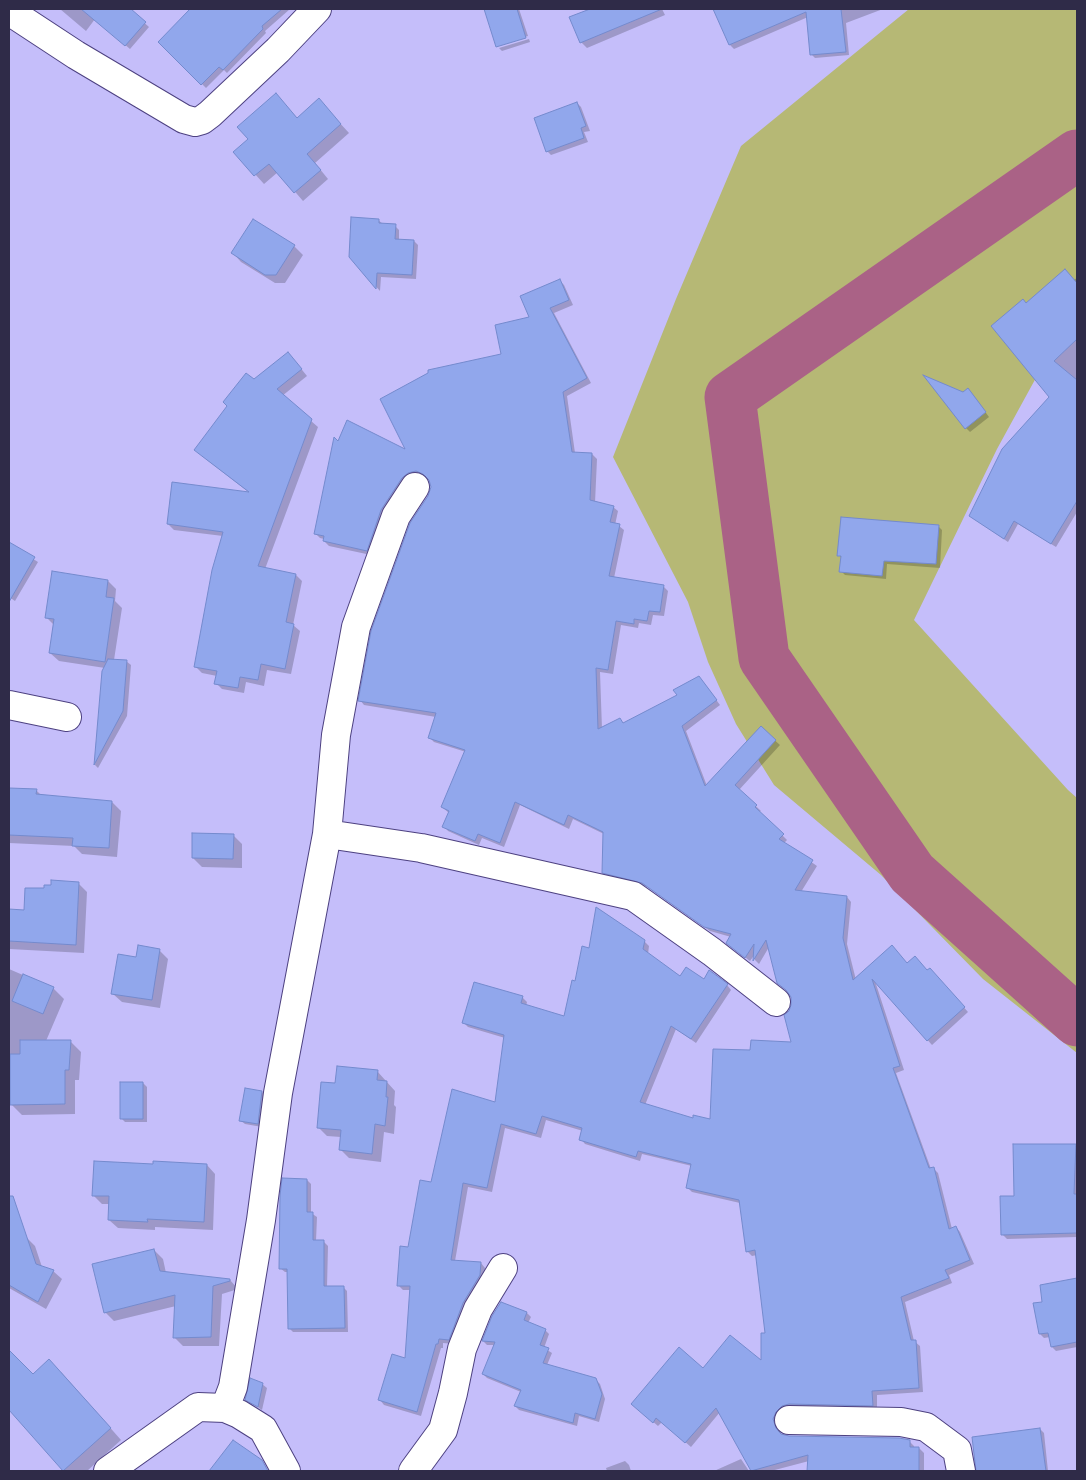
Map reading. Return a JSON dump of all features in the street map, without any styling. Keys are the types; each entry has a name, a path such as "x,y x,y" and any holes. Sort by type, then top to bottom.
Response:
{"street":[{"path":"9,11 76,55 175,114 195,122 202,120 210,114 278,50 317,9"},
{"path":"224,1408 232,1387 261,1220 278,1093 327,834 336,735 356,627 396,516 415,487"},
{"path":"9,704 67,717"},
{"path":"327,834 422,848 633,896 712,952 776,1002"},
{"path":"413,1471 443,1430 462,1349 478,1309 503,1268"},
{"path":"108,1471 198,1408 224,1408 239,1414 263,1429 286,1471"},
{"path":"789,1420 902,1422 926,1427 957,1450 961,1471"}],"green space":[{"path":"909,9 1077,9 1077,303 997,449 914,620 1077,798 1077,1053 983,979 881,875 774,785 736,724 708,662 688,602 613,457 676,299 741,146"}],"building":[{"path":"81,9 131,9 146,22 125,46"},
{"path":"190,9 282,9 262,26 263,29 223,70 219,67 201,85 158,42"},
{"path":"484,9 517,9 526,38 496,47"},
{"path":"590,9 662,9 580,43 569,17"},
{"path":"713,9 841,9 846,52 810,55 806,12 729,45"},
{"path":"276,93 297,118 319,98 341,124 307,154 321,170 294,193 269,164 254,176 233,152 248,139 237,127"},
{"path":"577,102 586,126 581,128 584,138 546,152 534,118"},
{"path":"351,217 379,219 379,223 396,224 395,239 414,240 412,275 377,273 376,289 349,257"},
{"path":"253,219 295,245 276,275 265,275 231,253"},
{"path":"1065,269 1077,283 1077,339 1054,361 1077,380 1077,501 1051,544 1014,521 1004,539 969,516 1002,449 1049,397 991,326 1023,299 1026,303"},
{"path":"560,279 569,300 550,308 587,378 563,392 572,452 592,453 590,500 614,506 610,522 620,524 609,576 664,585 660,612 649,611 647,621 634,619 634,624 616,621 608,670 596,668 598,729 620,718 623,723 677,695 673,690 699,676 717,700 682,726 705,786 761,726 776,740 735,785 784,834 779,839 813,860 795,890 847,896 843,938 853,980 892,945 907,963 915,956 927,970 930,968 965,1007 927,1041 872,979 900,1066 893,1068 929,1168 934,1167 949,1229 956,1226 970,1260 945,1270 949,1278 901,1297 911,1340 916,1340 919,1388 872,1391 873,1406 789,1404 782,1406 776,1412 773,1419 776,1428 781,1434 789,1436 899,1438 910,1440 910,1447 919,1447 919,1471 807,1471 808,1455 751,1471 716,1408 685,1443 656,1418 653,1423 631,1404 679,1347 703,1368 730,1335 761,1360 761,1333 765,1333 755,1250 746,1252 739,1200 686,1188 691,1164 638,1151 636,1157 579,1140 582,1128 542,1116 536,1134 501,1124 487,1188 463,1183 451,1260 481,1262 480,1275 463,1303 449,1340 439,1339 438,1344 436,1344 417,1412 378,1400 392,1354 405,1358 410,1286 397,1286 400,1246 408,1247 420,1180 431,1182 452,1089 495,1102 504,1035 462,1023 474,982 523,996 521,1003 564,1016 572,980 575,981 582,946 589,948 596,907 645,940 643,949 680,976 686,967 704,979 709,970 728,984 691,1039 671,1026 640,1102 693,1118 693,1115 710,1119 713,1049 750,1050 751,1040 791,1042 784,1015 789,1011 791,997 777,983 766,940 753,961 754,944 745,958 726,943 731,934 704,927 642,883 602,873 603,832 568,815 564,825 515,802 500,843 478,834 475,841 442,827 449,811 441,807 465,750 428,738 436,713 358,701 371,631 410,523 428,496 431,487 429,480 423,474 416,471 408,473 402,478 381,510 367,551 323,541 324,536 314,534 334,437 338,441 347,420 405,449 380,399 428,373 428,370 501,354 495,325 529,317 520,296"},
{"path":"288,352 302,369 277,389 312,419 258,566 296,574 286,622 294,624 285,669 261,664 258,680 240,677 238,688 214,684 217,671 194,667 212,570 223,532 167,524 172,482 249,492 194,450 227,406 223,402 246,373 254,379"},
{"path":"923,375 963,392 968,388 986,412 965,429"},
{"path":"841,517 939,525 936,564 884,561 882,576 839,572 841,556 837,556"},
{"path":"9,542 35,557 9,602"},
{"path":"52,571 108,580 106,597 114,598 105,662 49,653 54,619 45,618"},
{"path":"108,659 127,660 123,711 94,765 102,671"},
{"path":"9,788 37,789 36,794 112,801 109,848 72,846 73,838 9,835"},
{"path":"192,833 234,834 233,859 192,858"},
{"path":"51,880 79,882 76,945 9,941 9,909 24,910 25,888 44,888 44,885 51,885"},
{"path":"138,945 160,949 152,1000 111,994 118,954 136,957"},
{"path":"23,974 54,987 43,1014 12,1001"},
{"path":"20,1040 71,1040 69,1070 65,1070 65,1104 10,1105 10,1054 20,1054"},
{"path":"337,1066 378,1070 377,1080 387,1081 386,1097 388,1097 385,1126 375,1124 372,1154 339,1150 341,1130 317,1128 321,1082 335,1083"},
{"path":"120,1082 143,1082 143,1119 120,1119"},
{"path":"245,1088 262,1091 258,1124 239,1121"},
{"path":"1013,1144 1076,1144 1074,1194 1077,1194 1077,1233 1001,1235 1000,1196 1014,1196"},
{"path":"94,1161 153,1164 153,1161 207,1164 204,1222 147,1219 148,1222 108,1220 109,1196 92,1196"},
{"path":"282,1178 307,1179 307,1212 313,1212 313,1240 324,1240 324,1286 344,1286 345,1328 288,1329 287,1269 279,1269"},
{"path":"9,1196 13,1196 36,1264 54,1270 38,1302 9,1285"},
{"path":"154,1249 160,1271 230,1279 230,1281 213,1286 211,1337 173,1338 175,1295 104,1313 92,1264"},
{"path":"1077,1278 1077,1342 1051,1347 1048,1333 1039,1334 1033,1303 1042,1302 1040,1285"},
{"path":"501,1302 527,1312 524,1320 546,1329 540,1345 549,1348 543,1363 596,1378 602,1394 595,1419 575,1413 573,1423 514,1406 521,1390 482,1374 495,1342 482,1341 492,1316"},
{"path":"9,1350 33,1374 49,1359 111,1428 63,1471 9,1410"},
{"path":"250,1378 263,1383 258,1407 245,1400"},
{"path":"1040,1428 1046,1471 976,1471 972,1437"},
{"path":"233,1440 262,1460 268,1471 209,1471"}],"waterway":[{"path":"1077,155 730,397 764,658 912,873 1077,1021"}]}
